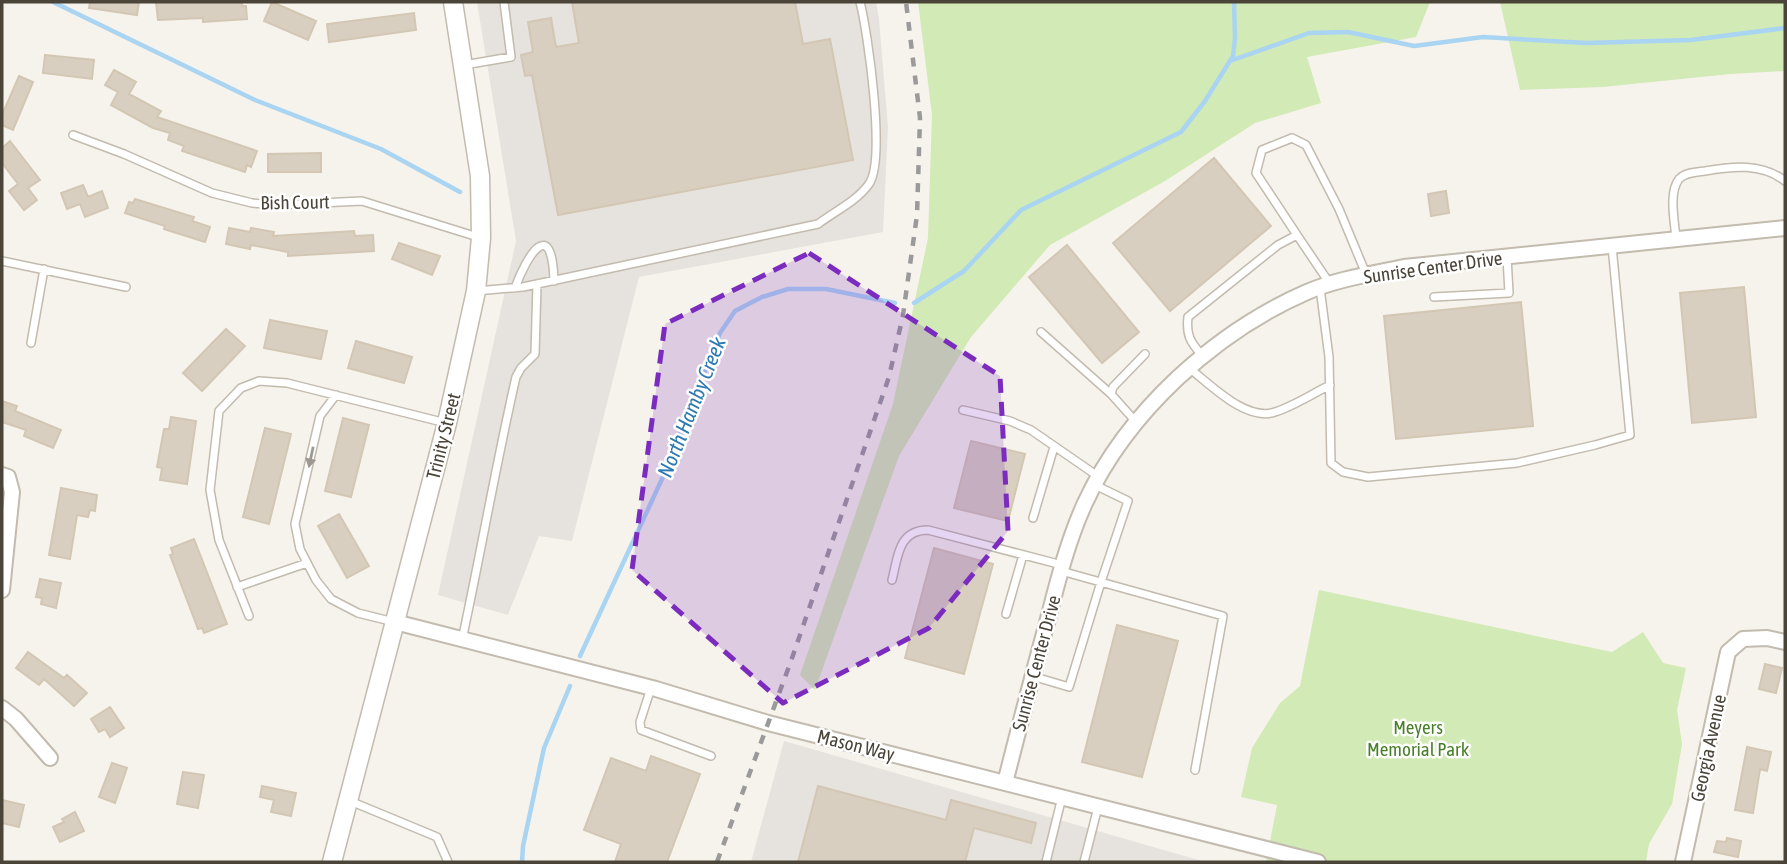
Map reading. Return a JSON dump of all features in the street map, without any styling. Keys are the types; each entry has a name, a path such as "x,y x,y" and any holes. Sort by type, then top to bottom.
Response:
{"street":[{"name":"Trinity Street","path":"332,862 447,423 475,291 481,239 480,176 453,2"},
{"name":"Sunrise Center Drive","path":"1005,783 1062,568 1082,512 1112,455 1168,386 1202,355 1272,309 1325,286 1367,275 1404,267 1785,228"},
{"path":"2,475 8,477 12,492 2,590"},
{"name":"Mason Way","path":"395,622 651,688 768,723 1318,862"},
{"name":"Georgia Avenue","path":"1683,862 1728,652 1743,639 1767,638 1785,642"},
{"path":"2,708 16,719 50,758"}],"lane":[{"path":"463,65 511,57 504,2"},
{"path":"475,291 554,281 818,224 855,200 871,182 875,163 872,79 867,28 860,2"},
{"name":"Bish Court","path":"73,135 124,154 212,193 252,203 277,205 362,201 481,239"},
{"path":"1367,275 1339,209 1307,145 1292,138 1262,150 1256,173 1297,234 1325,286 1331,463 1343,472 1368,477 1517,463 1630,435 1612,246"},
{"path":"1676,239 1674,192 1679,180 1686,174 1743,166 1762,170 1785,181"},
{"path":"1202,355 1191,343 1187,332 1188,317 1278,245 1297,234"},
{"path":"515,288 529,254 537,247 545,246 550,250 554,281"},
{"path":"1434,297 1509,293 1507,257"},
{"path":"2,271 3,261 126,287"},
{"path":"31,343 44,270"},
{"path":"462,641 480,562 495,469 516,377 535,354 537,284"},
{"path":"1041,332 1111,394 1137,424"},
{"path":"1111,394 1113,387 1145,354"},
{"path":"1188,368 1229,400 1259,414 1274,413 1330,385"},
{"path":"249,616 219,540 211,490 219,411 241,388 259,381 287,383 447,423"},
{"path":"337,395 320,416 295,524 300,549 316,580 331,599 358,613 395,622"},
{"path":"963,410 1010,421 1031,430 1128,501 1069,687 1032,676"},
{"path":"1033,518 1054,447"},
{"path":"892,580 902,543 918,530 928,530 1023,555 1101,582 1223,616 1195,770"},
{"path":"1006,614 1023,555"},
{"path":"237,587 307,563"},
{"path":"651,688 640,722 641,730 711,757"},
{"path":"1046,862 1062,797"},
{"path":"348,800 437,837 448,862"},
{"path":"1084,862 1098,807"}],"highlighted area":[{"path":"809,253 1000,376 1008,531 929,628 783,703 632,570 665,324"}],"shaded area":[{"path":"477,2 876,2 888,127 883,232 639,277 572,541 539,536 508,615 438,595 516,241"},
{"path":"784,741 1202,861 1202,862 751,862"}],"green space":[{"path":"918,2 1430,2 1416,37 1307,57 1321,103 1255,123 1165,181 1050,245 971,337 899,456 815,690 800,675 893,404 928,238 932,115"},
{"path":"1500,2 1785,2 1785,71 1603,87 1520,90"},
{"name":"Meyers Memorial Park","path":"1319,590 1612,652 1643,632 1663,663 1686,668 1677,710 1682,744 1672,804 1649,844 1646,862 1266,862 1277,805 1241,797 1252,748 1280,703 1300,686"}],"building":[{"path":"90,2 139,2 137,15 89,8"},
{"path":"156,2 242,2 242,6 246,6 247,19 203,22 203,18 158,20"},
{"path":"272,2 316,21 308,40 264,21"},
{"path":"572,2 795,2 803,44 830,39 853,160 558,215 532,75 525,76 521,55 533,52 528,22 551,18 556,47 579,43"},
{"path":"414,13 416,30 329,42 327,24"},
{"path":"45,55 94,60 92,79 43,73"},
{"path":"114,70 136,82 129,94 161,111 157,117 257,151 251,167 247,165 245,172 182,151 184,146 168,140 170,133 153,128 111,105 118,92 105,85"},
{"path":"19,76 33,82 13,130 2,125 2,115"},
{"path":"10,141 40,180 28,188 37,200 24,210 9,191 18,184 2,163 2,148"},
{"path":"321,153 321,172 268,172 268,154"},
{"path":"1214,158 1271,226 1170,311 1113,243"},
{"path":"83,185 88,197 102,191 108,208 85,217 80,204 67,209 61,193"},
{"path":"1446,191 1449,213 1431,216 1428,194"},
{"path":"135,199 194,217 192,221 210,227 205,242 125,213 129,202 133,203"},
{"path":"229,228 250,232 251,228 274,232 273,236 354,231 355,236 373,235 374,251 288,256 288,252 251,245 250,249 226,244"},
{"path":"399,243 440,256 432,275 392,259"},
{"path":"1067,245 1139,332 1102,363 1029,277"},
{"path":"1744,287 1756,417 1692,423 1680,293"},
{"path":"1521,302 1533,426 1396,439 1384,316"},
{"path":"270,320 327,331 321,359 264,348"},
{"path":"226,329 245,346 202,391 183,373"},
{"path":"356,341 412,357 404,383 348,368"},
{"path":"2,401 17,406 15,411 61,430 53,448 24,436 26,430 2,422"},
{"path":"171,417 196,421 187,484 160,480 162,468 157,467 164,429 169,429"},
{"path":"343,418 369,425 351,497 325,491"},
{"path":"265,428 291,434 269,524 243,517"},
{"path":"971,441 1025,454 1008,521 954,508"},
{"path":"61,488 97,495 95,511 90,510 88,517 77,515 70,559 49,555"},
{"path":"339,514 369,566 347,578 318,526"},
{"path":"194,539 227,624 204,633 202,628 198,629 170,555 173,554 171,548"},
{"path":"934,548 993,564 964,674 905,658"},
{"path":"40,579 61,583 56,608 41,604 42,598 36,597"},
{"path":"1117,625 1178,641 1142,777 1082,762"},
{"path":"28,652 64,678 67,675 87,693 74,706 44,679 39,685 16,668"},
{"path":"1765,664 1782,668 1776,693 1759,689"},
{"path":"110,707 124,728 110,737 105,729 99,732 91,719"},
{"path":"1747,747 1771,752 1767,771 1760,769 1753,813 1735,810"},
{"path":"651,756 700,774 667,862 615,862 621,844 584,830 611,758 646,771"},
{"path":"112,763 127,768 115,803 99,797"},
{"path":"183,772 204,775 198,808 177,804"},
{"path":"262,786 296,793 291,816 271,812 274,800 260,797"},
{"path":"818,786 946,820 951,800 1036,823 1031,843 974,828 965,862 798,862"},
{"path":"2,800 24,805 19,827 2,823"},
{"path":"75,812 84,831 60,842 53,827"},
{"path":"1727,838 1741,841 1738,857 1714,852 1717,841 1726,842"}],"waterway":[{"path":"53,2 255,100 381,149 460,192"},
{"name":"North Hamby Creek","path":"914,303 964,271 1021,210 1181,132 1205,101 1233,56 1234,2"},
{"path":"1230,61 1309,33 1348,32 1414,46 1483,37 1586,43 1691,40 1785,28"},
{"name":"North Hamby Creek","path":"580,656 668,466 720,333 735,311 762,297 788,289 826,289 895,303"},
{"name":"North Hamby Creek","path":"522,862 544,748 570,686"}],"railway":[{"path":"717,862 791,661 889,377 903,315 917,215 920,118 906,2"}]}
